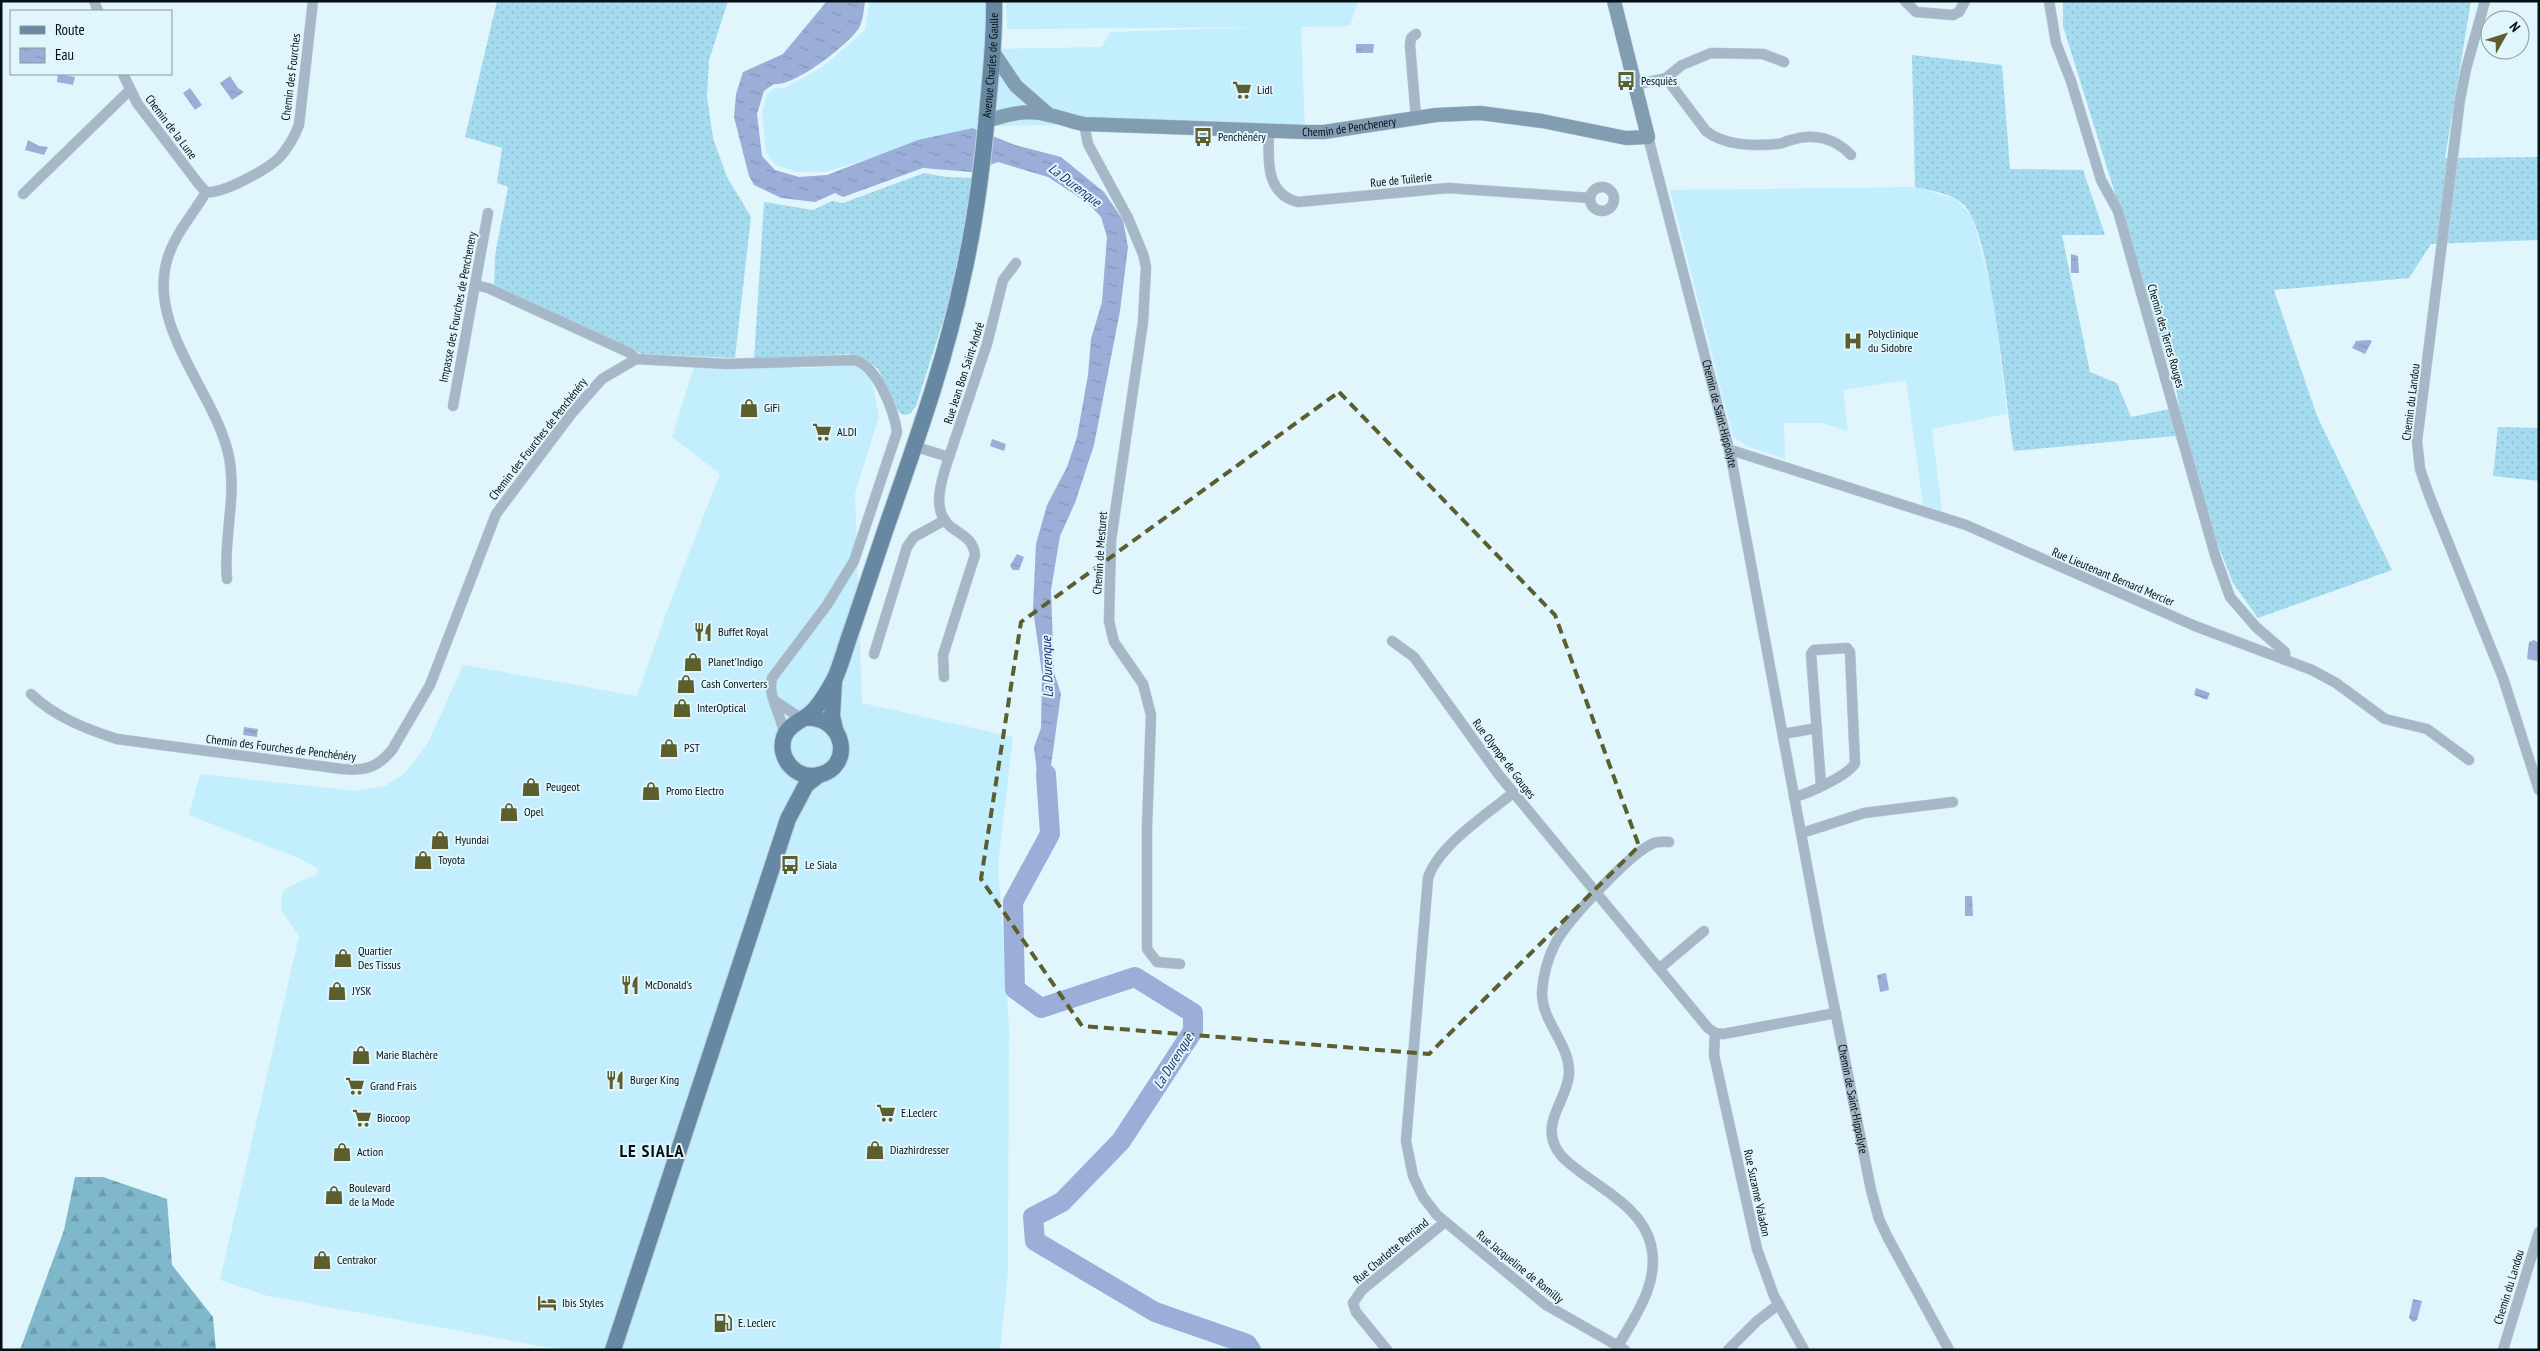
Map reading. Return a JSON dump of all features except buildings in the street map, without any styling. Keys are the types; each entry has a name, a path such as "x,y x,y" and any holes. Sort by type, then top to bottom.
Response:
{"main road":[{"name":"Avenue Charles de Gaulle","path":"835,677 913,446 955,310 979,188 993,52 994,1"},
{"path":"788,819 792,784 790,766 783,750 784,737 792,726 814,710 835,677"},
{"path":"613,1350 788,819 806,785 828,771 838,759 841,743 832,716 835,677"},
{"path":"803,719 821,719 835,729"},
{"path":"790,766 803,774 819,775"}],"street":[{"name":"Chemin des Fourches","path":"206,192 223,189 269,166 284,152 292,140 299,125 313,1"},
{"name":"Chemin de Saint-Hippolyte","path":"1614,1 1730,452 1794,797 1876,1210 1888,1238 1949,1350"},
{"path":"1905,1 1916,12 1953,15 1959,12 1965,1"},
{"name":"Chemin des Terres Rouges","path":"2049,1 2056,43 2072,80 2102,180 2118,211 2215,555 2230,598 2256,627 2285,652 2285,660"},
{"name":"Chemin du Landou","path":"2485,1 2460,98 2417,441 2420,469 2429,496 2503,678 2539,790"},
{"path":"1416,34 1411,38 1410,45 1416,118"},
{"name":"Chemin de Penchenery","path":"993,52 1016,86 1049,114 1065,121 1084,124 1269,132 1324,132 1463,113 1497,114 1626,138 1648,137"},
{"path":"1635,85 1666,78 1682,65 1711,53 1763,54 1784,62"},
{"name":"Chemin de la Lune","path":"122,75 129,91 198,184 206,192"},
{"path":"1666,78 1706,131 1714,137 1734,143 1777,144 1802,138 1830,139 1842,146 1851,156"},
{"path":"23,194 129,91"},
{"name":"Chemin de Penchenery","path":"986,126 1020,113 1049,114"},
{"name":"Chemin de Mesturet","path":"1084,124 1088,144 1128,218 1143,254 1146,267 1145,308 1111,540 1109,621 1114,642 1143,684 1150,710 1147,949 1157,962 1180,964"},
{"name":"Rue de Tuilerie","path":"1269,132 1271,178 1284,197 1298,202 1448,188 1590,198"},
{"path":"206,192 172,246 168,258 164,285 174,333 189,370 218,421 230,458 232,502 226,565 227,579"},
{"name":"Impasse des Fourches de Penchenery","path":"453,406 488,213"},
{"name":"Rue Jean Bon Saint-André","path":"945,520 940,508 940,493 949,457 988,344 1003,280 1016,263"},
{"path":"475,285 488,288 630,353 636,359 727,364 794,364 846,360 860,362 870,368 896,419 897,432 854,562 834,594 772,678 771,693 781,717 784,737"},
{"name":"Chemin des Fourches de Penchénéry","path":"31,694 51,711 94,732 117,740 342,769 364,770 378,765 392,750 406,729 430,685 488,530 502,504 591,390 614,371 636,359"},
{"path":"913,446 949,457"},
{"name":"Rue Lieutenant Bernard Mercier","path":"1730,452 1734,451 1966,526 2196,626 2312,670 2336,683 2386,719 2432,731 2469,760"},
{"path":"874,654 907,547 914,537 945,520 969,539 975,555 943,655 944,676"},
{"name":"Rue Olympe de Gouges","path":"1392,641 1414,658 1513,793 1708,1028 1715,1033"},
{"path":"1794,797 1821,786 1849,771 1855,763 1850,652 1847,648 1814,650 1811,654 1821,786"},
{"path":"774,700 803,719"},
{"path":"1783,734 1817,732"},
{"name":"Rue Jacqueline de Romilly","path":"1513,793 1441,853 1431,868 1426,888 1406,1141 1409,1166 1417,1187 1430,1207 1445,1222 1546,1305 1621,1348 1649,1288 1654,1269 1652,1246 1646,1230 1633,1213 1566,1160 1556,1148 1553,1140 1552,1124 1568,1081 1568,1058 1546,1014 1542,994 1546,968 1556,942 1578,913 1596,894"},
{"path":"1802,833 1864,812 1953,802"},
{"path":"1596,894 1611,877 1649,845 1661,841 1669,842"},
{"path":"1660,968 1704,931"},
{"path":"1715,1033 1723,1034 1836,1013"},
{"name":"Rue Suzanne Valadon","path":"1715,1033 1714,1055 1757,1249 1779,1304 1804,1350"},
{"name":"Rue Charlotte Perriand","path":"1387,1350 1356,1312 1354,1303 1362,1290 1445,1222"},
{"name":"Chemin du Landou","path":"2503,1350 2539,1232"},
{"path":"1728,1350 1757,1321 1779,1304"}],"highlighted area":[{"path":"1339,392 1555,615 1639,846 1429,1054 1082,1026 981,879 1021,622"}],"shaded area":[{"path":"497,1 728,1 709,60 707,96 713,138 727,177 751,217 735,358 642,354 494,285 495,256 508,187 497,183 502,148 465,137"},
{"path":"870,1 986,1 990,49 1102,47 1110,32 1266,27 1007,29 1006,1 1358,1 1350,26 1301,27 1305,132 1084,124 1001,126 973,128 825,172 797,172 776,165 766,153 762,112 767,94 775,88 785,88 824,66 865,30"},
{"path":"2063,1 2471,1 2445,158 2539,157 2539,240 2431,244 2409,278 2274,290 2317,416 2392,570 2258,618 2233,583 2175,436 2014,451 1990,283 1974,221 1964,205 1954,198 1915,187 1912,55 2002,65 2010,169 2083,170 2105,235 2062,235 2090,372 2117,383 2131,417 2179,407 2177,393 2063,26"},
{"path":"924,173 947,177 974,178 949,302 916,406 910,414 904,415 899,412 878,369 865,359 848,354 754,360 764,202 813,210 832,201 843,203"},
{"name":"Polyclinique du Sidobre","path":"1915,187 1955,199 1972,216 1993,296 2007,414 1932,429 1942,511 1923,505 1906,380 1843,390 1848,431 1822,423 1784,423 1785,459 1747,446 1733,437 1670,190"},
{"path":"853,365 859,367 871,377 879,417 855,493 862,703 1013,737 998,864 1009,1027 1008,1272 1000,1350 563,1350 268,1296 220,1280 299,936 281,910 281,899 284,890 304,879 316,876 318,869 303,860 189,815 200,774 356,791 385,786 405,773 428,743 463,665 637,696 671,600 720,474 672,437 694,367 809,368"},
{"path":"2498,427 2539,428 2539,481 2493,476"}],"green space":[{"path":"75,1177 103,1177 167,1199 172,1265 213,1317 216,1350 20,1350 64,1230"}],"water":[{"path":"827,1 865,1 861,22 853,35 820,64 794,79 774,84 764,91 757,114 762,156 775,170 799,177 827,175 918,140 973,128 1015,145 1061,157 1104,192 1123,220 1128,247 1120,311 1094,445 1075,503 1060,536 1051,590 1054,672 1061,694 1050,773 1050,807 1037,773 1034,747 1041,728 1042,673 1033,609 1036,544 1047,505 1067,467 1077,437 1088,375 1091,339 1102,302 1107,237 1101,217 1088,203 1048,177 998,162 971,172 923,168 843,197 835,193 815,202 781,198 754,185 749,176 734,117 736,94 743,72 783,54"},
{"path":"1356,44 1374,44 1373,53 1356,53"},
{"path":"58,75 75,77 73,85 57,82"},
{"path":"230,76 238,88 244,92 232,100 220,83"},
{"path":"190,88 202,105 195,110 183,93"},
{"path":"28,140 39,146 48,147 44,155 25,150"},
{"path":"2071,254 2078,256 2079,273 2071,273"},
{"path":"2356,341 2372,341 2365,354 2352,348"},
{"path":"992,439 1006,444 1004,451 990,446"},
{"path":"1017,554 1024,557 1019,570 1013,570 1010,566"},
{"path":"2534,640 2539,643 2537,661 2527,659 2529,642"},
{"path":"2196,688 2210,693 2207,700 2194,695"},
{"path":"244,727 258,729 257,737 243,735"},
{"path":"1965,896 1972,896 1973,916 1965,916"},
{"path":"1886,973 1889,990 1880,992 1877,975"},
{"path":"2413,1299 2422,1301 2417,1320 2413,1322 2409,1318"}],"waterway":[{"name":"La Durenque","path":"1046,774 1050,834 1013,902 1015,989 1041,1008 1135,977 1193,1013 1193,1031 1121,1141 1062,1202 1033,1217 1035,1241 1155,1312 1247,1344 1251,1350"}],"place":[{"name":"Pesquiès","path":"1626,81"},
{"name":"Lidl","path":"1242,90"},
{"name":"Penchénéry","path":"1203,137"},
{"name":"Polyclinique du Sidobre","path":"1853,341"},
{"name":"GiFi","path":"749,408"},
{"name":"ALDI","path":"822,432"},
{"name":"Buffet Royal","path":"703,632"},
{"name":"Planet'Indigo","path":"693,662"},
{"name":"Cash Converters","path":"686,684"},
{"name":"InterOptical","path":"682,708"},
{"name":"PST","path":"669,748"},
{"name":"Peugeot","path":"531,787"},
{"name":"Promo Electro","path":"651,791"},
{"name":"Opel","path":"509,812"},
{"name":"Hyundai","path":"440,840"},
{"name":"Toyota","path":"423,860"},
{"name":"Le Siala","path":"790,865"},
{"name":"Quartier Des Tissus","path":"343,958"},
{"name":"McDonald's","path":"630,985"},
{"name":"JYSK","path":"337,991"},
{"name":"Marie Blachère","path":"361,1055"},
{"name":"Burger King","path":"615,1080"},
{"name":"Grand Frais","path":"355,1086"},
{"name":"E.Leclerc","path":"886,1113"},
{"name":"Biocoop","path":"362,1118"},
{"name":"Diazhirdresser","path":"875,1150"},
{"name":"Action","path":"342,1152"},
{"name":"Boulevard de la Mode","path":"334,1195"},
{"name":"Centrakor","path":"322,1260"},
{"name":"Ibis Styles","path":"547,1303"},
{"name":"E. Leclerc","path":"723,1323"}],"district":[{"name":"LE SIALA","path":"652,1151"}]}
